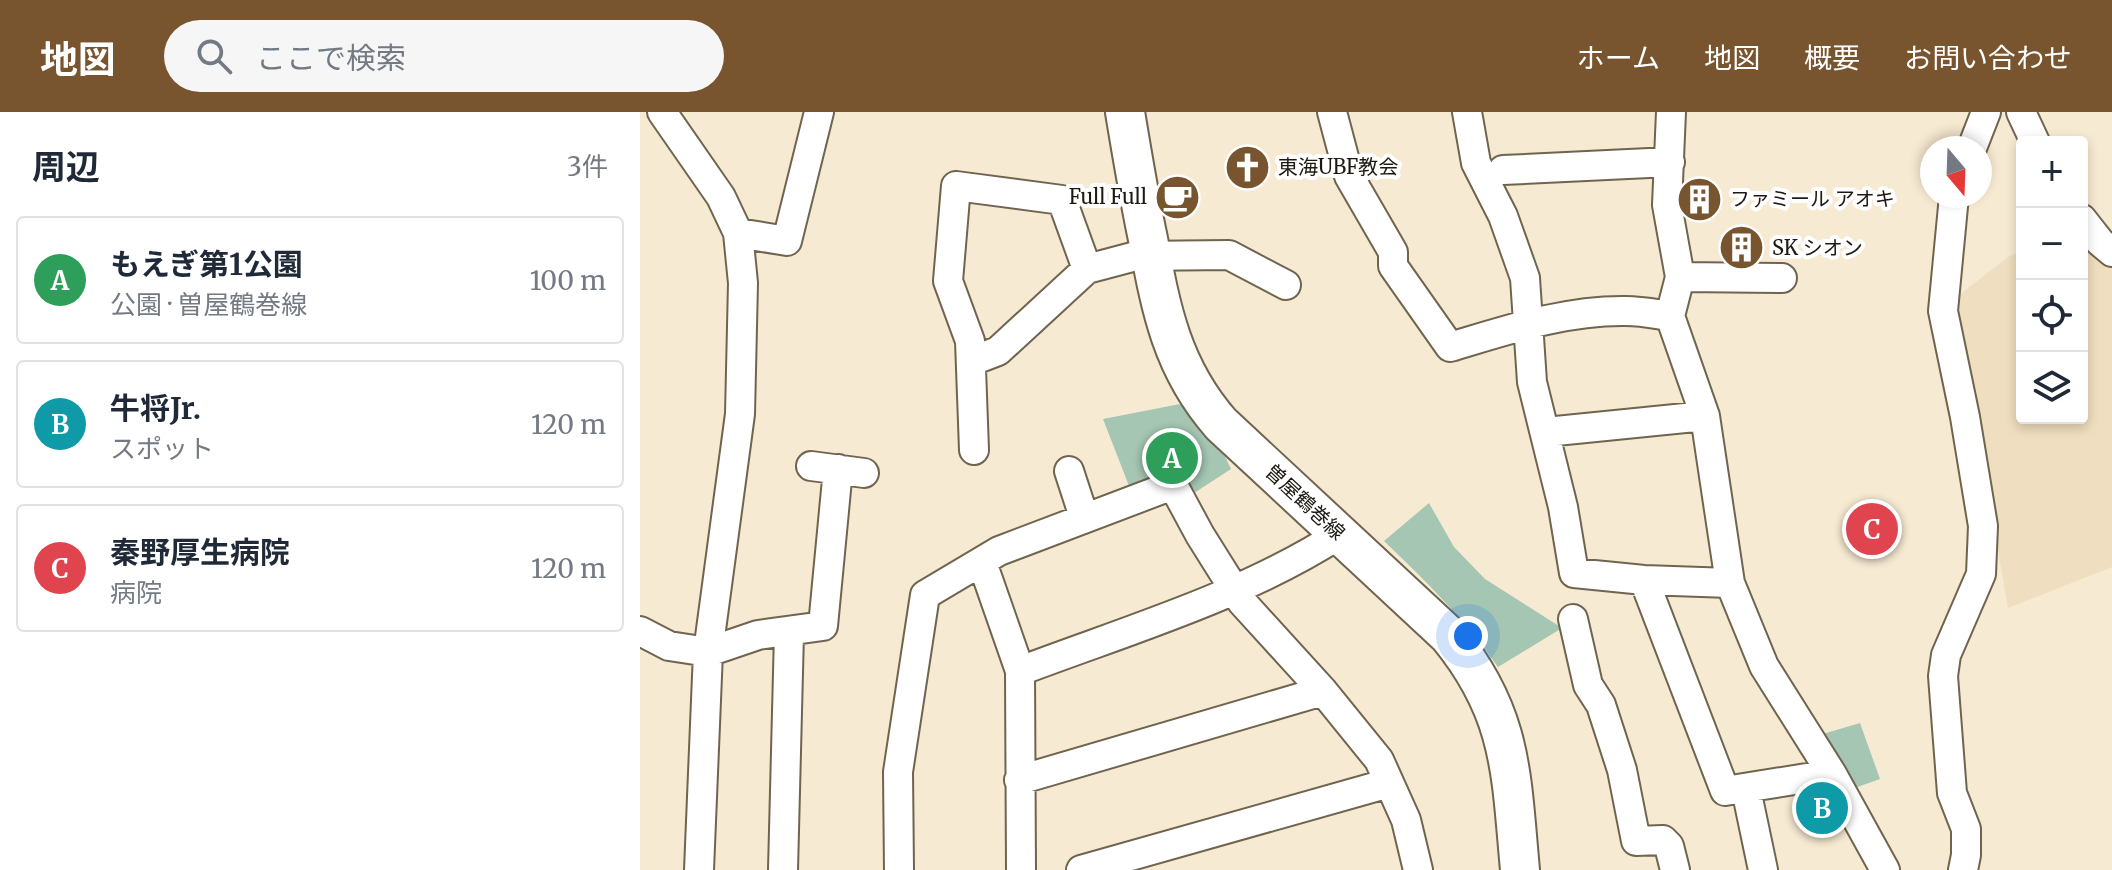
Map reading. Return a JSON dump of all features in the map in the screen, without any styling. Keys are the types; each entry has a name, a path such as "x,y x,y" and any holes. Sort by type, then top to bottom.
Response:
{"main road":[{"name":"曽屋鶴巻線","path":"1125,112 1151,257 1171,341 1199,399 1221,424 1448,635 1486,689 1507,745 1520,870"}],"street":[{"path":"662,112 721,197 738,233 743,283 740,414 708,652 699,870"},
{"path":"738,233 787,241 819,112"},
{"path":"1332,112 1349,176 1393,252 1393,266 1450,347 1529,323 1574,314 1628,310 1670,316"},
{"path":"1467,112 1476,163 1503,216 1525,278 1532,382 1563,507 1574,573 1644,580 1730,583"},
{"path":"1671,112 1667,205 1680,277 1670,316 1705,416 1730,583 1764,666 1832,774 1885,870"},
{"path":"1977,136 1986,112"},
{"path":"2021,112 2032,136"},
{"path":"1503,170 1670,162"},
{"path":"974,450 970,341 948,281 956,186 1062,200 1087,269"},
{"path":"1953,208 1943,311 1983,526 1981,574 1946,655 1943,676 1952,793 1966,829 1963,870"},
{"path":"2088,227 2112,252"},
{"path":"972,361 998,351 1087,269 1136,256 1229,255 1286,285"},
{"path":"1680,277 1782,278"},
{"path":"1546,432 1705,416"},
{"path":"640,631 669,646 708,652 758,635 823,626 838,469"},
{"path":"1069,471 1084,517"},
{"path":"899,870 898,772 925,595 999,551 1173,485 1234,590 1379,760 1406,820 1418,870"},
{"path":"1020,671 1234,590 1301,558 1340,534"},
{"path":"982,562 1020,671 1021,870"},
{"path":"1644,580 1725,791 1832,774"},
{"path":"1573,619 1588,685 1601,705 1622,770 1636,841 1663,840 1669,846 1675,870"},
{"path":"783,870 789,633"},
{"path":"1019,780 1323,691"},
{"path":"1081,870 1389,783"},
{"path":"1746,789 1763,870"}],"shaded area":[{"path":"2088,240 2112,261 2112,567 2008,608 1954,299 2016,254 2016,424 2088,424"}],"green space":[{"path":"1180,404 1220,446 1231,469 1188,497 1131,491 1103,419"},
{"path":"1429,503 1454,547 1485,579 1562,628 1498,667 1444,601 1384,541"},
{"path":"1860,723 1880,779 1849,790 1816,736"}],"place":[{"name":"東海UBF教会","path":"1247,167"},
{"name":"Full Full","path":"1178,197"},
{"name":"ファミール アオキ","path":"1699,199"},
{"name":"SK シオン","path":"1741,248"},
{"name":"もえぎ第1公園","path":"1172,458"},
{"name":"秦野厚生病院","path":"1872,529"},
{"name":"牛将Jr.","path":"1822,808"}]}
